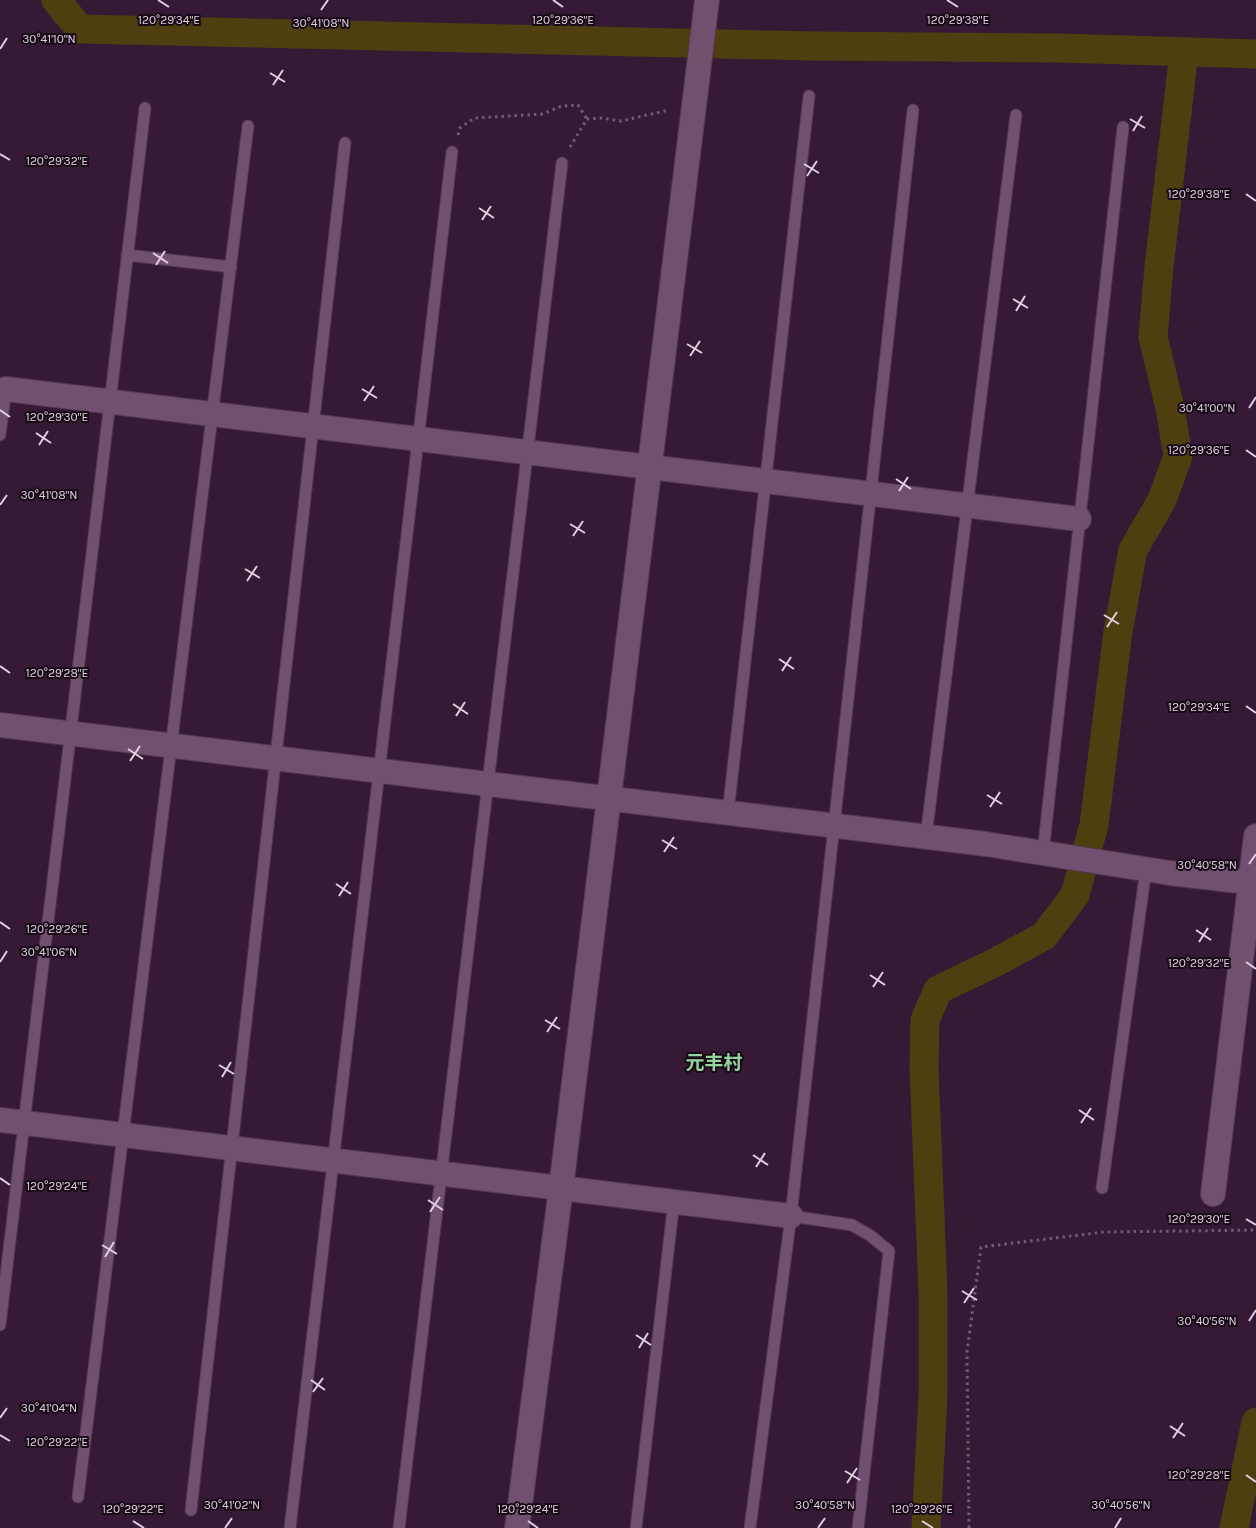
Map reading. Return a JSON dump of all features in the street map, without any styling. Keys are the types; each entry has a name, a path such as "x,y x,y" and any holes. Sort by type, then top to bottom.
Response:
{"street":[{"path":"517,1528 561,1188 706,7"},
{"path":"6,389 1079,519"},
{"path":"0,725 926,837 1253,883"},
{"path":"1213,1194 1253,883 1256,836"},
{"path":"0,1120 791,1216"}],"lane":[{"path":"728,813 809,96"},
{"path":"0,1325 145,108"},
{"path":"750,1528 791,1216 913,110"},
{"path":"926,837 1016,115"},
{"path":"78,1497 248,126"},
{"path":"1054,855 1079,519 1123,127"},
{"path":"191,1510 345,143"},
{"path":"290,1528 452,152"},
{"path":"399,1528 562,163"},
{"path":"127,255 231,266"},
{"path":"0,435 6,389"},
{"path":"1102,1188 1136,868"},
{"path":"636,1528 674,1201"},
{"path":"791,1216 852,1225 871,1236 889,1251 858,1528"}],"path":[{"path":"452,152 460,128 474,118 543,114 562,106 578,105 587,119"},
{"path":"587,119 602,118 621,121 694,105"},
{"path":"562,163 572,142 587,119"},
{"path":"969,1528 967,1352 981,1247 1104,1232 1256,1230"}],"waterway":[{"path":"56,0 80,29 812,46 1061,48 1256,54"},
{"path":"926,1528 933,1397 933,1293 924,1067 925,1020 938,990 1044,936 1075,895 1094,825 1118,631 1133,550 1162,500 1178,456 1170,408 1153,337 1159,267 1184,52"},
{"path":"1234,1528 1256,1422"}],"district":[{"name":"元丰村","path":"714,1063"}]}
